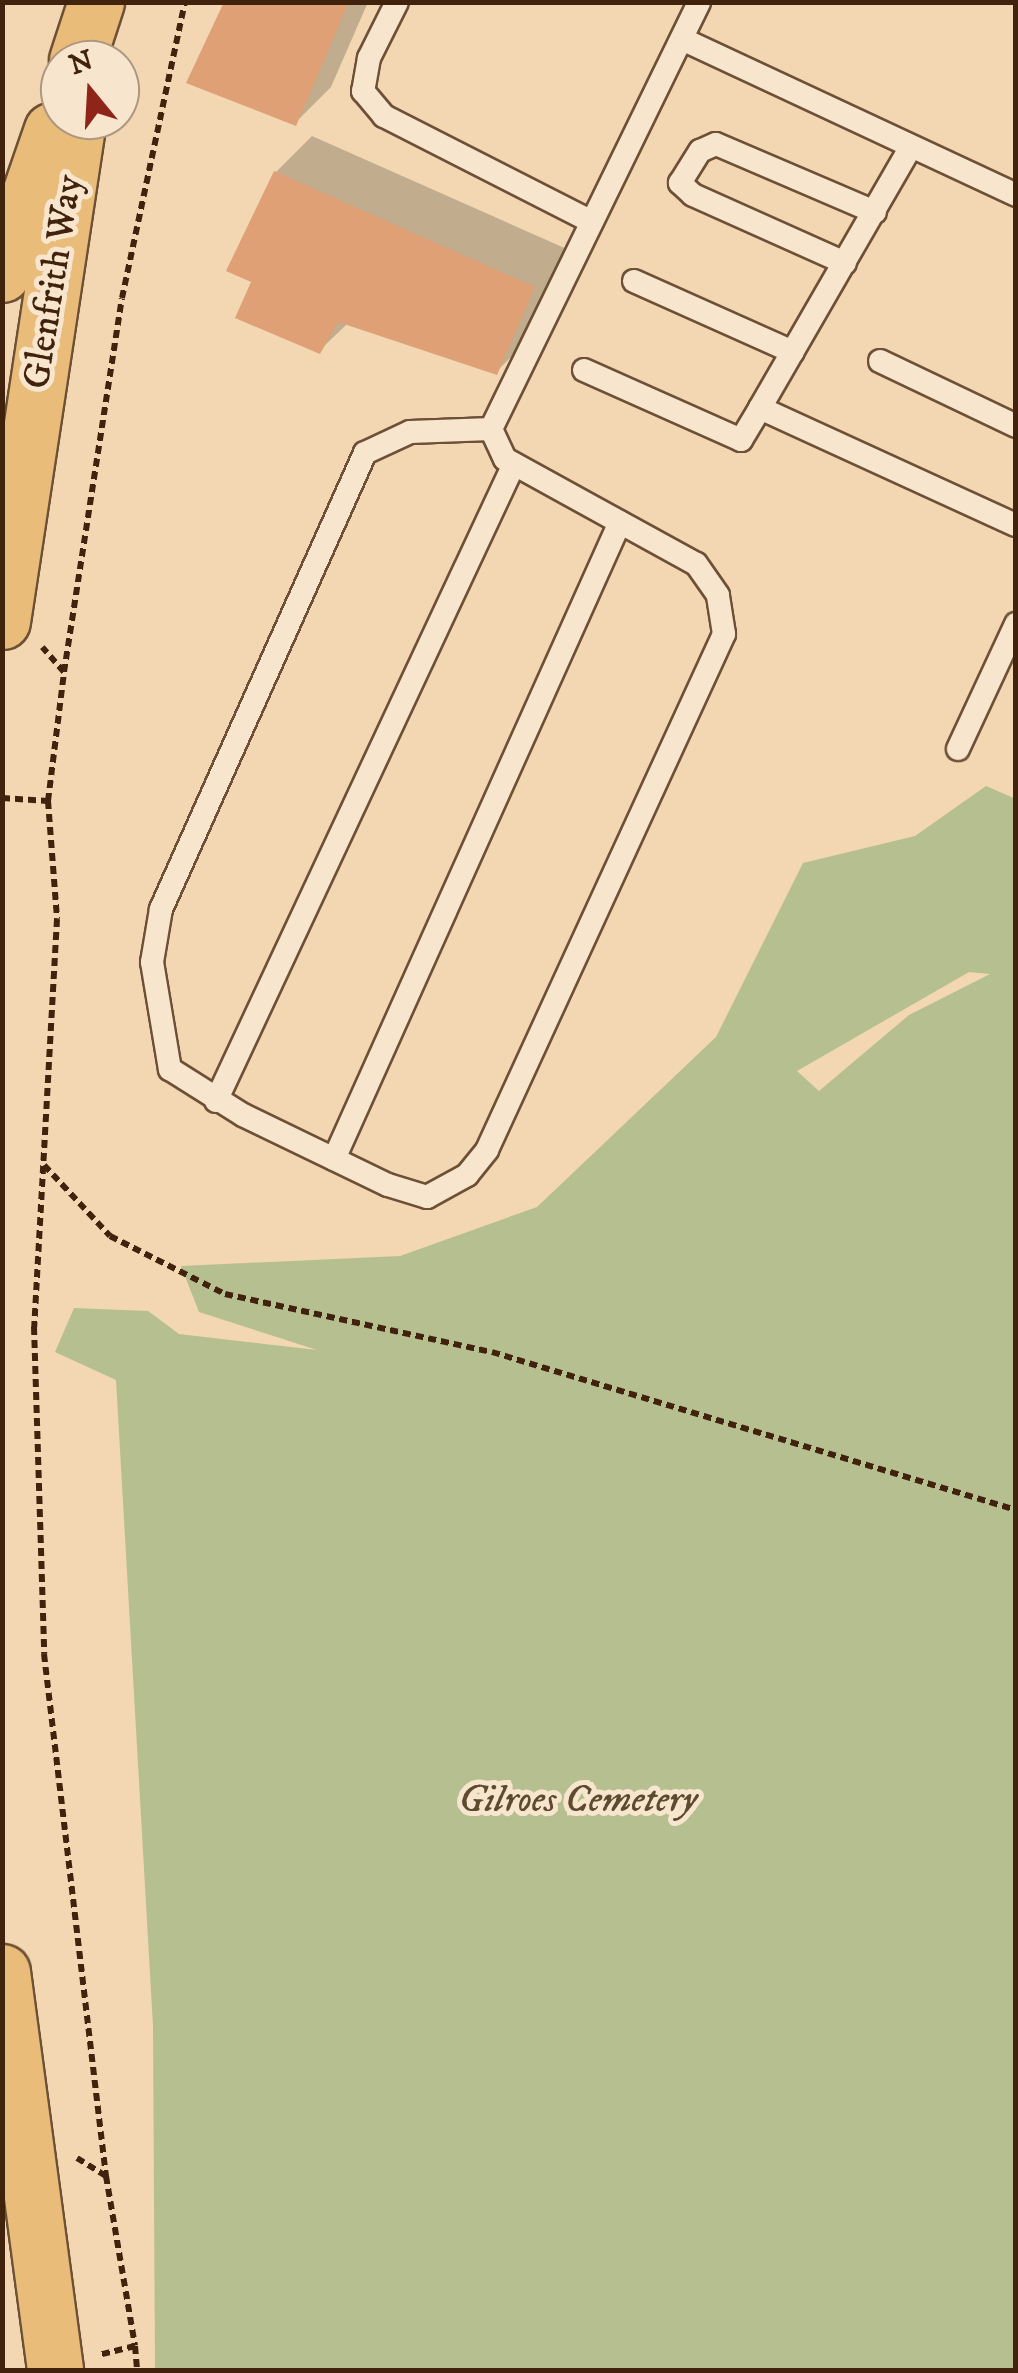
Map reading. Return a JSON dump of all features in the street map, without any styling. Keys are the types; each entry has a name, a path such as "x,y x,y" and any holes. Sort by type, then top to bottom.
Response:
{"highway":[{"name":"Glenfrith Way","path":"2,274 49,140"},
{"name":"Glenfrith Way","path":"4,613 75,140"},
{"path":"2,393 64,218"},
{"path":"2,1972 52,2355"},
{"path":"2,2273 52,2355"}],"lane":[{"path":"397,2 369,58 363,91 384,116 592,222"},
{"path":"491,429 410,432 365,453 161,910 152,962 170,1070 216,1101 334,1159 427,1198 466,1175 487,1150 724,634 718,594 696,564 504,459 491,429 700,2"},
{"path":"682,39 1016,195"},
{"path":"845,263 692,195 680,183 700,151 716,144 874,212"},
{"path":"584,370 741,440 911,146"},
{"path":"634,281 793,352"},
{"path":"880,361 1016,426"},
{"path":"760,408 1016,525"},
{"path":"216,1101 514,464"},
{"path":"334,1159 620,522"},
{"path":"958,749 1016,624"}],"path":[{"path":"136,2370 106,2176 44,1654 34,1327 57,919 48,800 122,298 185,2"},
{"path":"4,613 64,672"},
{"path":"2,798 48,800"},
{"path":"43,1164 110,1236 225,1294 492,1352 1016,1510"},
{"path":"21,2125 106,2176"},
{"path":"52,2355 135,2346"}],"green space":[{"name":"Gilroes Cemetery","path":"986,786 1016,799 1015,2370 155,2370 153,2026 116,1380 55,1352 74,1308 148,1311 179,1334 317,1350 199,1312 181,1266 400,1256 537,1207 716,1037 803,863 915,836","holes":["969,972 990,974 909,1015 819,1091 797,1071"]}],"building":[{"path":"224,2 349,2 296,126 186,83"},
{"path":"274,171 535,287 497,375 338,322 320,354 235,318 251,282 226,271"}]}
